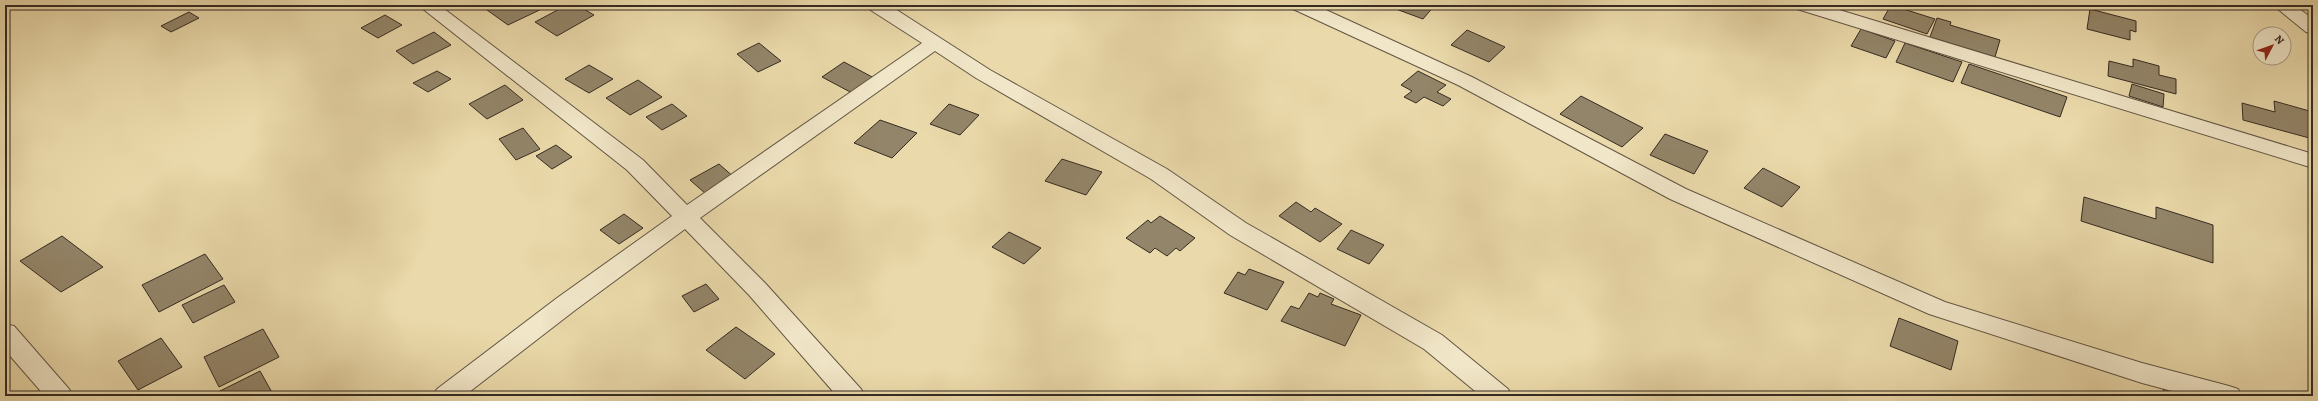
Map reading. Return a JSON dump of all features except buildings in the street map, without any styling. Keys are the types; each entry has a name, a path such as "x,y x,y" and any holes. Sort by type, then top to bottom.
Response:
{"street":[{"path":"427,5 636,165 757,288 852,396"},
{"path":"876,5 983,74 1159,174 1238,229 1433,342 1499,396"},
{"path":"1300,5 1466,81 1678,194 1937,308 2142,373 2229,396"},
{"path":"1804,5 2313,160"},
{"path":"2282,5 2313,28"},
{"path":"446,396 492,359 686,217 934,43"},
{"path":"5,333 60,396"}]}
